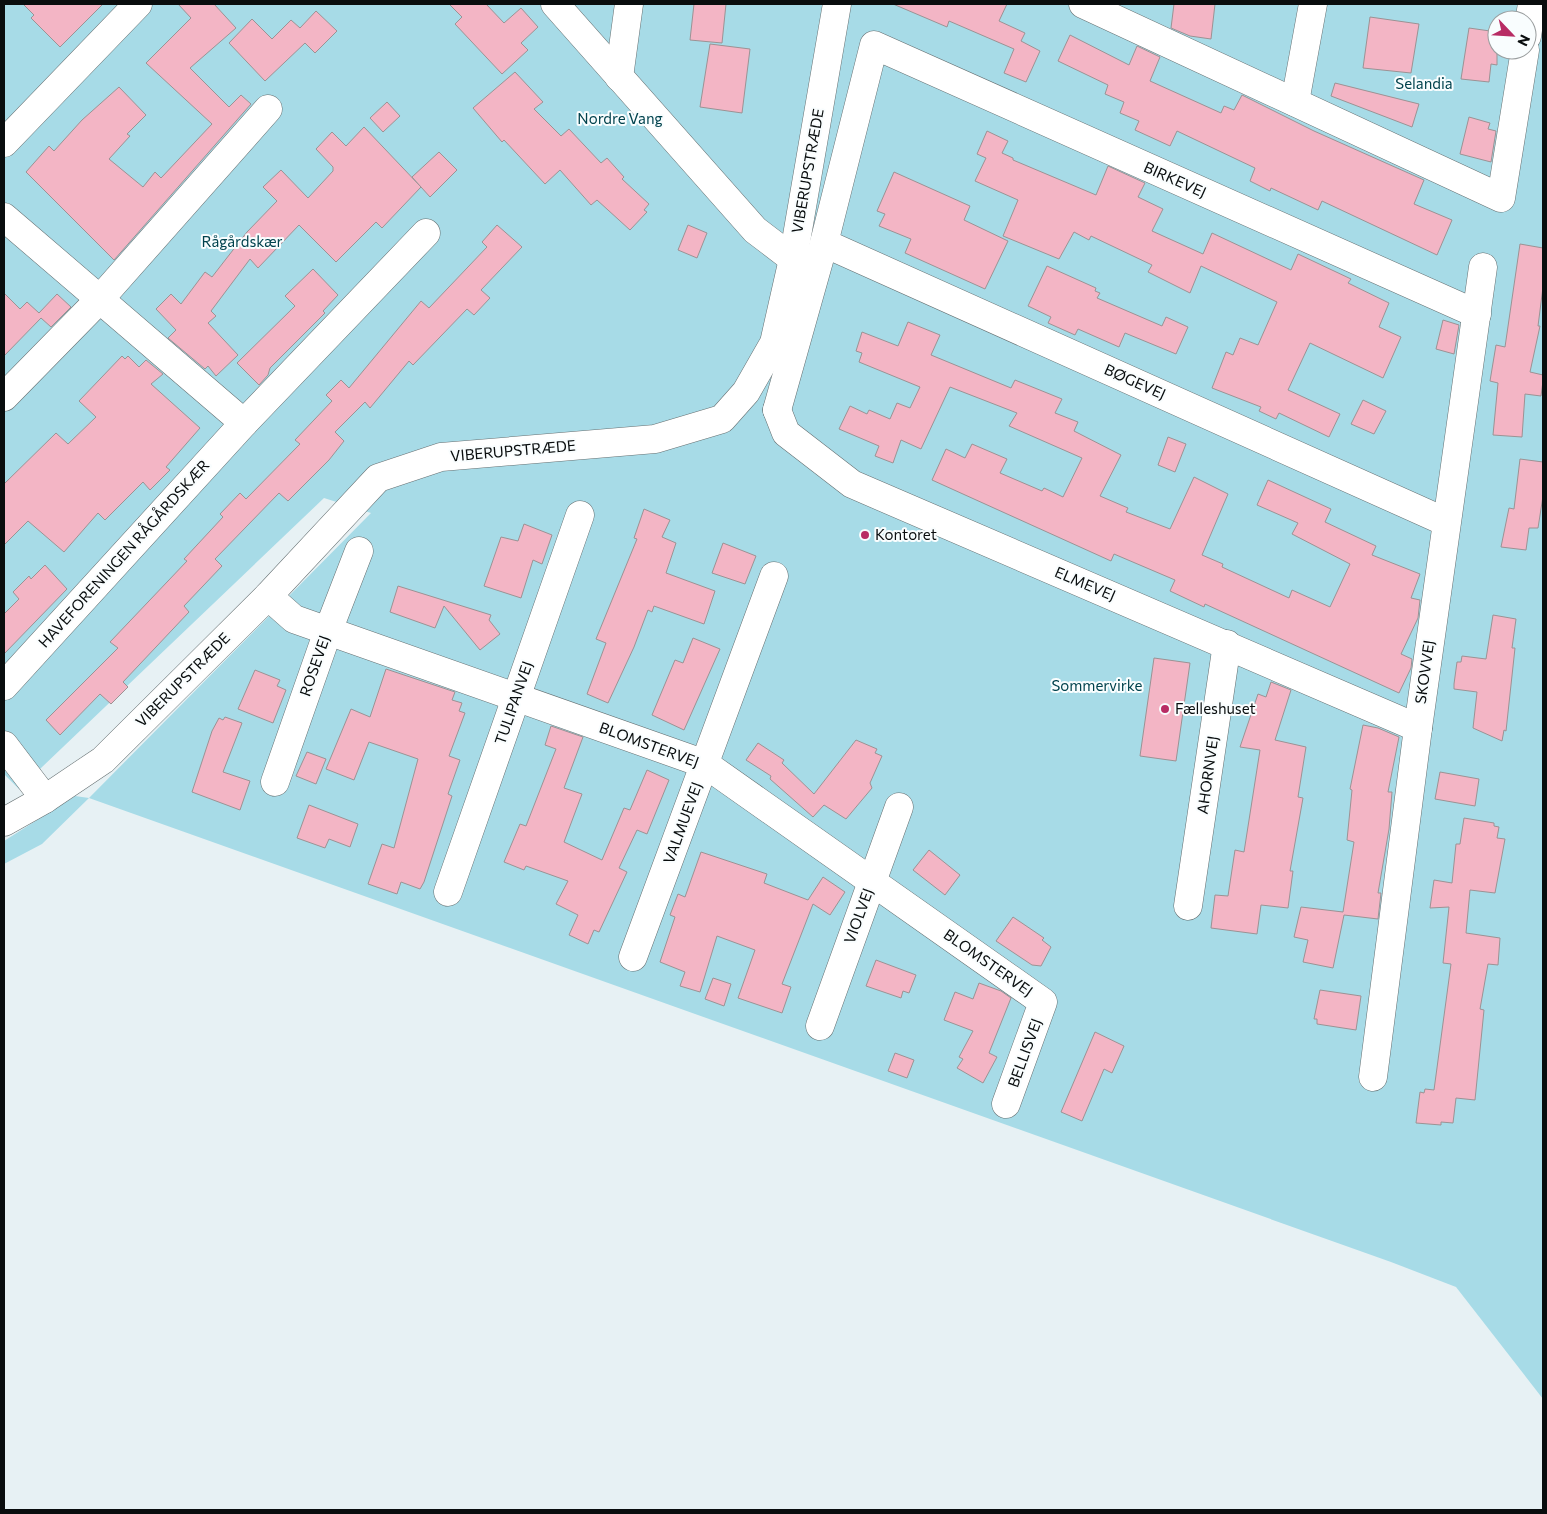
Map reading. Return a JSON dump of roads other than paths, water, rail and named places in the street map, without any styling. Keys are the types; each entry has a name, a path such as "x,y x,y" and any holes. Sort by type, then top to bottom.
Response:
{"street":[{"path":"4,142 138,4"},
{"path":"555,4 755,230 793,259"},
{"path":"619,77 629,4"},
{"name":"VIBERUPSTRÆDE","path":"4,822 45,799 103,760 268,596 378,478 441,457 655,439 722,419 746,392 774,343 793,259 837,4"},
{"path":"1084,4 1502,198 1523,60"},
{"path":"1295,102 1313,4"},
{"name":"BIRKEVEJ","path":"824,243 874,45 1477,314"},
{"path":"4,397 99,300 268,109"},
{"path":"4,217 244,423"},
{"name":"HAVEFORENINGEN RÅGÅRDSKÆR","path":"4,686 244,423 426,233"},
{"path":"746,392 777,410 824,243"},
{"name":"BØGEVEJ","path":"824,243 1446,522"},
{"name":"SKOVVEJ","path":"1373,1077 1418,728 1483,266"},
{"name":"ELMEVEJ","path":"777,410 786,433 852,484 1227,644 1418,728"},
{"name":"TULIPANVEJ","path":"448,892 580,515"},
{"name":"ROSEVEJ","path":"275,782 328,631 359,551"},
{"name":"VALMUEVEJ","path":"633,957 774,576"},
{"name":"BLOMSTERVEJ","path":"268,596 294,619 705,764 1043,1002"},
{"name":"AHORNVEJ","path":"1188,906 1227,644"},
{"path":"4,745 45,799"},
{"name":"VIOLVEJ","path":"820,1026 899,807"},
{"name":"BELLISVEJ","path":"1006,1104 1043,1002"}],"place":[{"name":"Kontoret","path":"865,535"},
{"name":"Fælleshuset","path":"1165,709"}],"park label":[{"name":"Selandia","path":"1424,84"},
{"name":"Nordre Vang","path":"620,119"},
{"name":"Rågårdskær","path":"242,242"},
{"name":"Sommervirke","path":"1097,686"}]}
